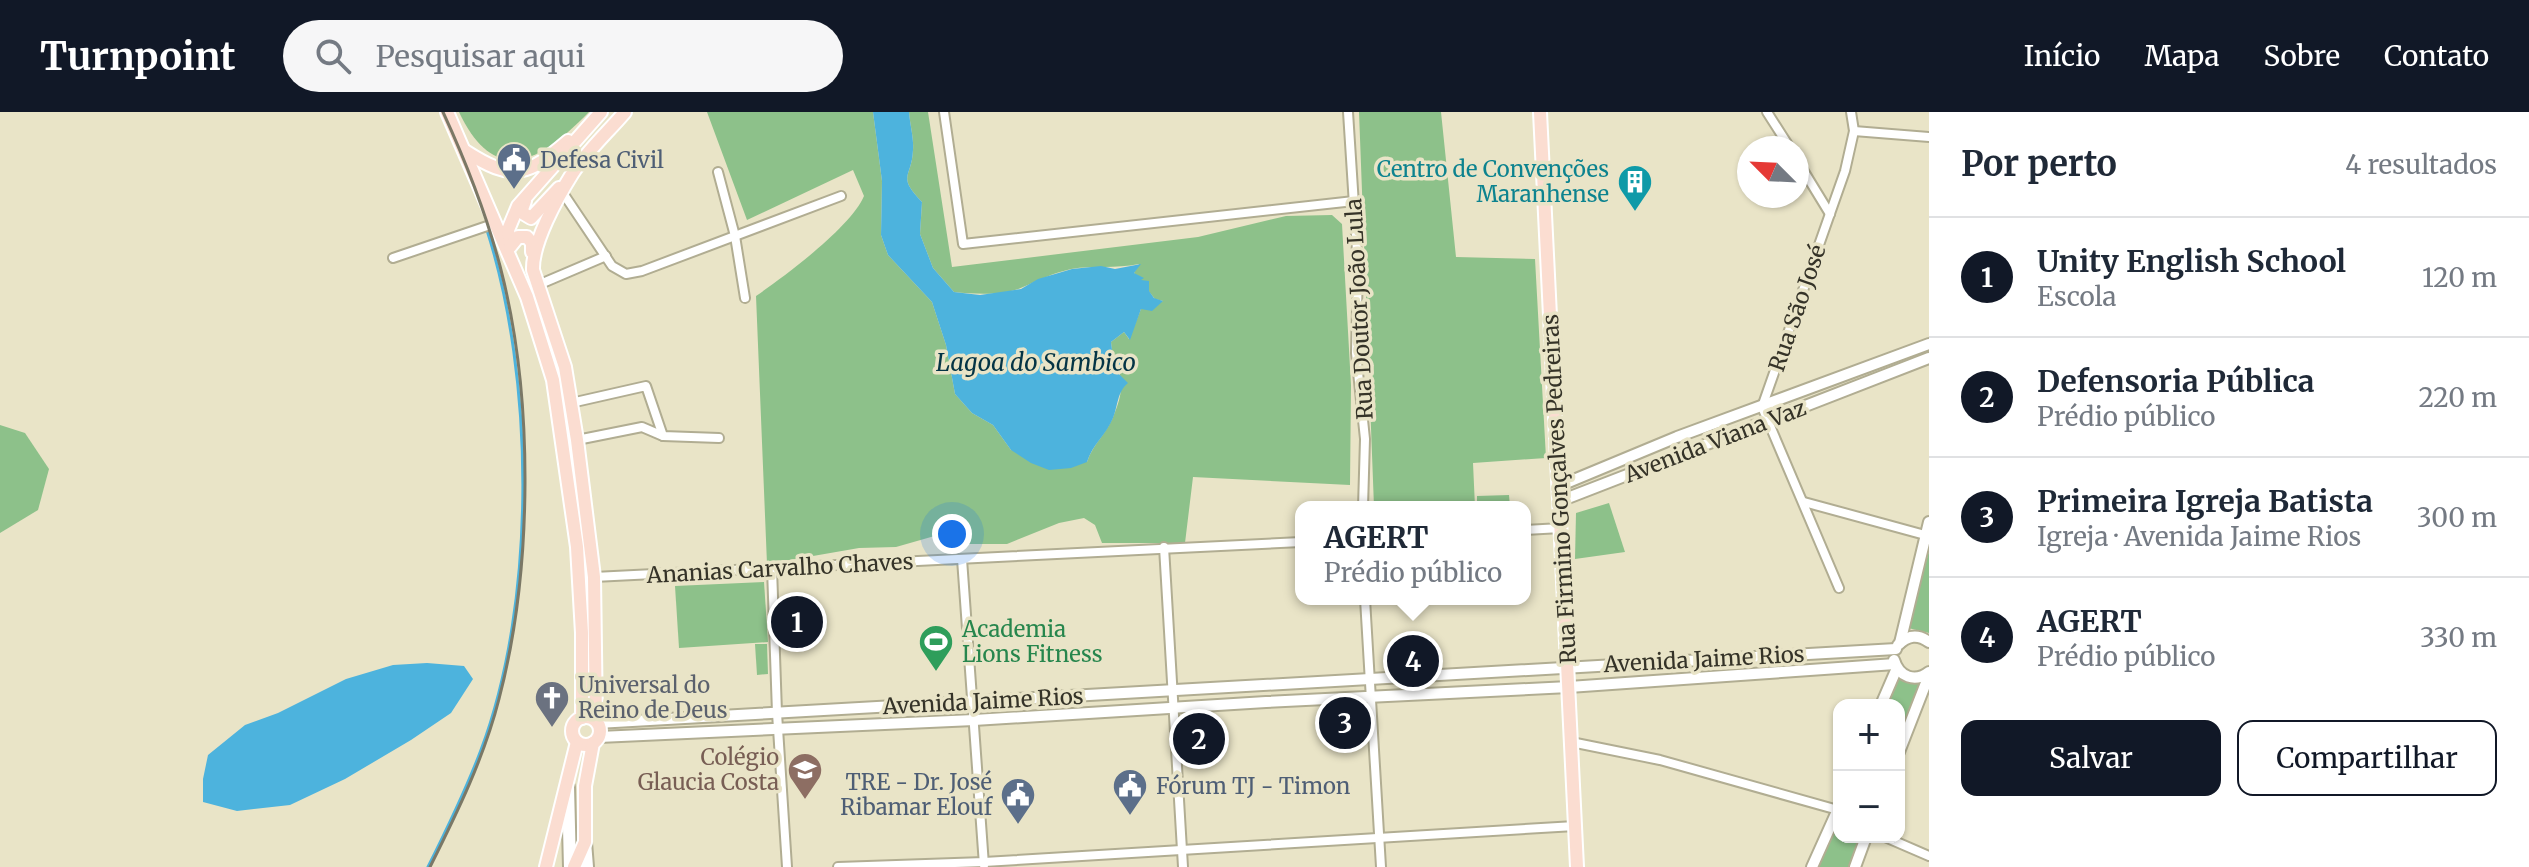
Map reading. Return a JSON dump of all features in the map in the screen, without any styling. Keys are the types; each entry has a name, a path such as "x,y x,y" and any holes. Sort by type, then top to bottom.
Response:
{"main road":[{"path":"447,112 513,264 553,380 577,547 582,633 582,718"},
{"path":"529,195 521,212 527,218 539,212 625,112"},
{"name":"Rua Firmino Gonçalves Pedreiras","path":"1540,112 1577,867"},
{"path":"465,151 499,169 511,172 523,170 541,164 598,115"},
{"path":"513,264 510,223 518,206 598,115"},
{"path":"532,260 542,231 573,173"},
{"path":"510,247 518,237 527,237 532,243 532,260 538,285 565,367 577,440 594,577 597,722 585,786 587,867"},
{"path":"582,718 597,722"},
{"path":"546,867 577,742 573,731 575,723 582,718"},
{"path":"577,742 585,745 596,740"},
{"path":"568,780 572,867"},
{"path":"572,867 585,842"}],"street":[{"path":"944,112 963,244 1354,201"},
{"name":"Rua Doutor João Lula","path":"1348,112 1358,279 1356,353 1365,439 1363,501"},
{"path":"1767,112 1782,136"},
{"name":"Rua São José","path":"1762,407 1847,162 1854,131 1851,112"},
{"path":"1854,131 1929,137"},
{"path":"718,172 735,236 745,298"},
{"path":"1809,180 1830,214"},
{"path":"563,193 606,256 618,271 626,274 642,271 841,196"},
{"path":"393,258 496,223"},
{"path":"538,285 606,256"},
{"name":"Avenida Viana Vaz","path":"1559,486 1677,437 1929,344"},
{"name":"Avenida Viana Vaz","path":"1560,501 1929,358"},
{"path":"1865,368 1870,382"},
{"path":"571,403 646,386 663,436"},
{"path":"1762,407 1839,588"},
{"path":"577,440 642,427 663,436 719,438"},
{"path":"1677,437 1684,453"},
{"path":"1804,502 1925,535"},
{"path":"1883,699 1896,666 1898,646 1929,522"},
{"path":"1531,530 1561,528"},
{"name":"Ananias Carvalho Chaves","path":"594,577 1295,542"},
{"path":"1164,547 1183,867"},
{"path":"962,559 984,865"},
{"path":"772,568 787,867"},
{"path":"1365,605 1381,867"},
{"name":"Avenida Jaime Rios","path":"597,722 1265,684 1369,681 1898,646 1917,636 1929,642"},
{"path":"1780,654 1781,672"},
{"path":"1672,661 1674,679"},
{"name":"Avenida Jaime Rios","path":"596,740 1896,666 1904,675 1913,678 1929,674"},
{"path":"1467,673 1467,691"},
{"path":"1905,741 1924,705 1929,674"},
{"path":"1265,684 1266,702"},
{"path":"1571,742 1660,760 1833,807"},
{"path":"1812,867 1833,819"},
{"path":"838,867 984,865 1182,849 1575,826"},
{"path":"1855,867 1864,843"},
{"path":"1899,843 1929,856"}],"green space":[{"path":"459,112 589,112 537,154 504,159 488,152 473,136"},
{"path":"707,112 873,112 882,181 881,235 888,255 932,302 946,345 955,394 972,413 993,425 1011,450 1087,462 1112,419 1120,397 1122,363 1113,359 1111,342 1124,332 1129,339 1141,309 1163,301 1155,299 1134,273 1139,264 1071,269 1007,292 954,292 933,268 920,234 922,202 907,181 913,145 909,112 928,112 952,267 1198,237 1286,216 1332,215 1342,224 1351,385 1350,485 1193,477 1185,543 1102,543 1095,525 1084,518 1059,523 1007,544 959,544 938,535 896,547 859,548 767,564 756,296 832,236 864,196 853,170 747,220"},
{"path":"1359,112 1441,112 1456,257 1535,259 1546,458 1473,463 1475,501 1374,501"},
{"path":"0,425 25,433 49,469 38,510 0,533"},
{"path":"1509,495 1510,501 1477,501 1477,496"},
{"path":"1609,503 1625,552 1575,559 1576,513"},
{"path":"1929,551 1929,633 1908,628"},
{"path":"764,582 768,642 679,648 675,586"},
{"path":"755,644 767,644 768,674 757,675"},
{"path":"1896,674 1920,684 1905,720 1905,699 1888,699"},
{"path":"1833,834 1833,843 1858,843 1849,867 1817,867"}],"water":[{"name":"Lagoa do Sambico","path":"873,112 909,112 913,145 907,181 922,202 920,234 933,268 954,292 980,295 1021,289 1038,279 1072,269 1101,266 1115,269 1141,264 1134,273 1144,278 1141,280 1149,281 1149,291 1154,298 1163,301 1152,311 1141,309 1130,340 1124,332 1111,342 1113,358 1122,362 1118,373 1128,383 1120,395 1110,424 1087,462 1071,468 1049,470 1031,463 1011,450 993,425 972,413 955,394 946,345 932,302 888,255 881,235 882,181"},
{"path":"427,663 464,666 473,679 451,713 411,740 345,779 290,805 237,811 203,802 203,779 208,755 245,725 278,713 346,679 393,665"}],"waterway":[{"path":"428,867 475,765 499,691 512,627 520,559 523,489 521,419 514,351 502,286 486,227"}],"railway":[{"path":"430,867 478,764 499,699 518,595 525,482 519,370 500,266 475,188 443,112"}],"place":[{"name":"Defesa Civil","path":"514,191"},
{"name":"Centro de Convenções Maranhense","path":"1635,213"},
{"name":"Unity English School","path":"797,622"},
{"name":"AGERT","path":"1413,661"},
{"name":"Academia Lions Fitness","path":"936,673"},
{"name":"Primeira Igreja Batista","path":"1345,723"},
{"name":"Universal do Reino de Deus","path":"552,729"},
{"name":"Defensoria Pública","path":"1199,739"},
{"name":"Colégio Glaucia Costa","path":"805,801"},
{"name":"Fórum TJ - Timon","path":"1130,817"},
{"name":"TRE - Dr. José Ribamar Elouf","path":"1018,826"}]}
